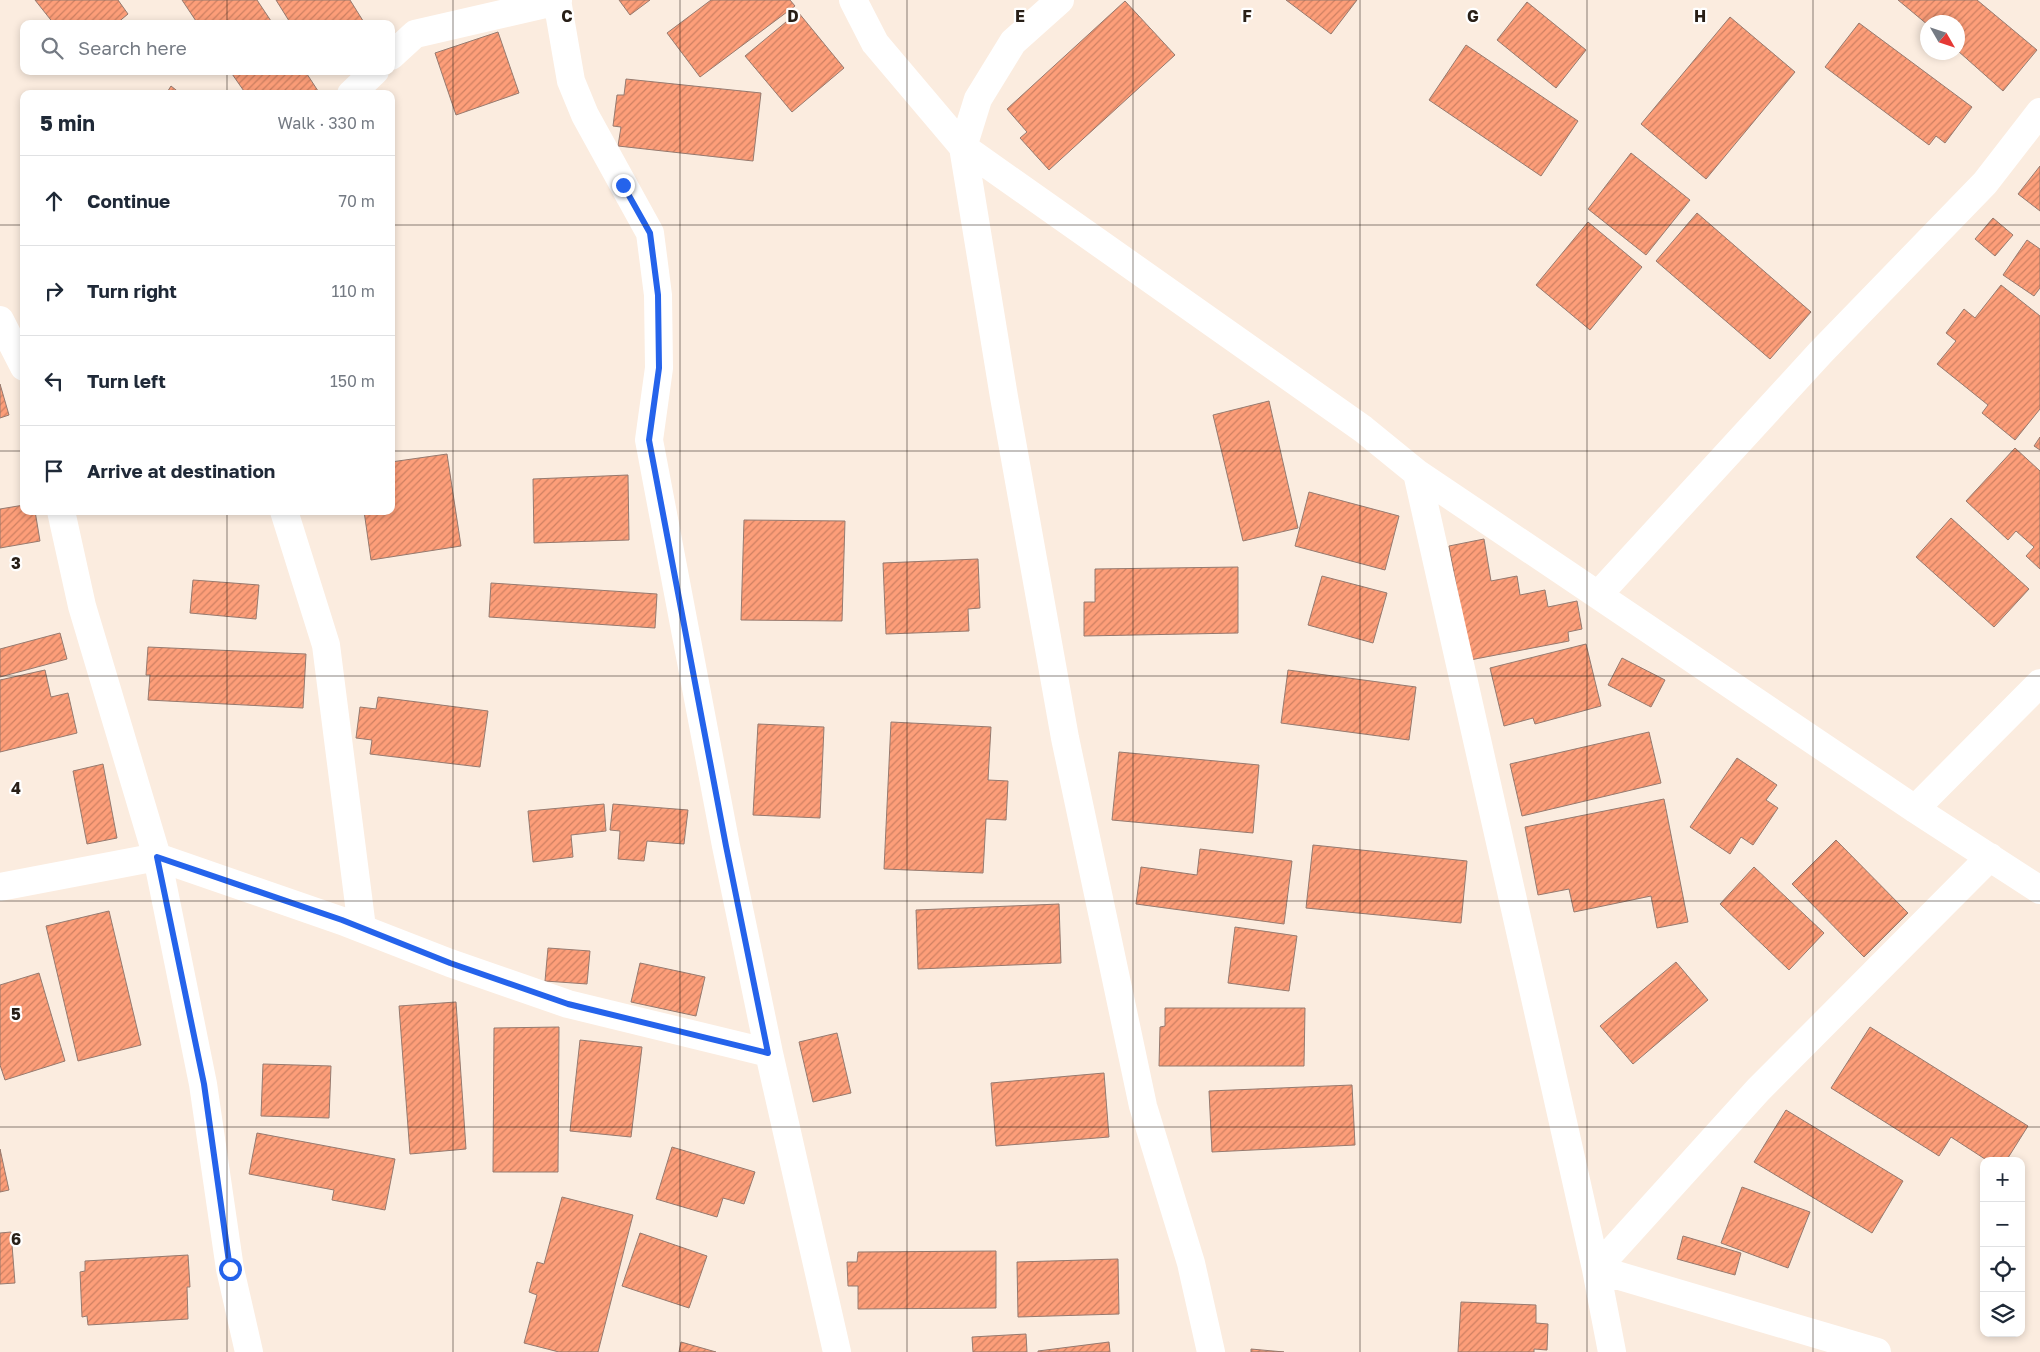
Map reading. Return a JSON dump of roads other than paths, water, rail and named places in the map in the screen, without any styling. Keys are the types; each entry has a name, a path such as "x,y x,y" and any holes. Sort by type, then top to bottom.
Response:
{"street":[{"path":"853,0 875,43 963,148 1363,429 1417,473 1915,809 2040,890"},
{"path":"1060,0 1013,42 978,99 963,148 1004,397 1065,738 1144,1106 1191,1263 1211,1352"},
{"path":"395,52 414,34 558,1 571,81 585,115 650,233 658,295 659,368 649,440 726,846 768,1053 837,1352"},
{"path":"355,90 371,75"},
{"path":"1598,595 1821,352 1984,182 2040,112"},
{"path":"0,320 20,359"},
{"path":"1417,473 1596,1269 1612,1352"},
{"path":"62,515 82,606 157,857 204,1084 230,1269 249,1352"},
{"path":"285,515 326,645 362,928"},
{"path":"1915,809 2040,683"},
{"path":"0,887 157,857 362,928 450,963 568,1004 768,1053"},
{"path":"1596,1269 1758,1090 1990,857"},
{"path":"1596,1269 1877,1352"}]}
